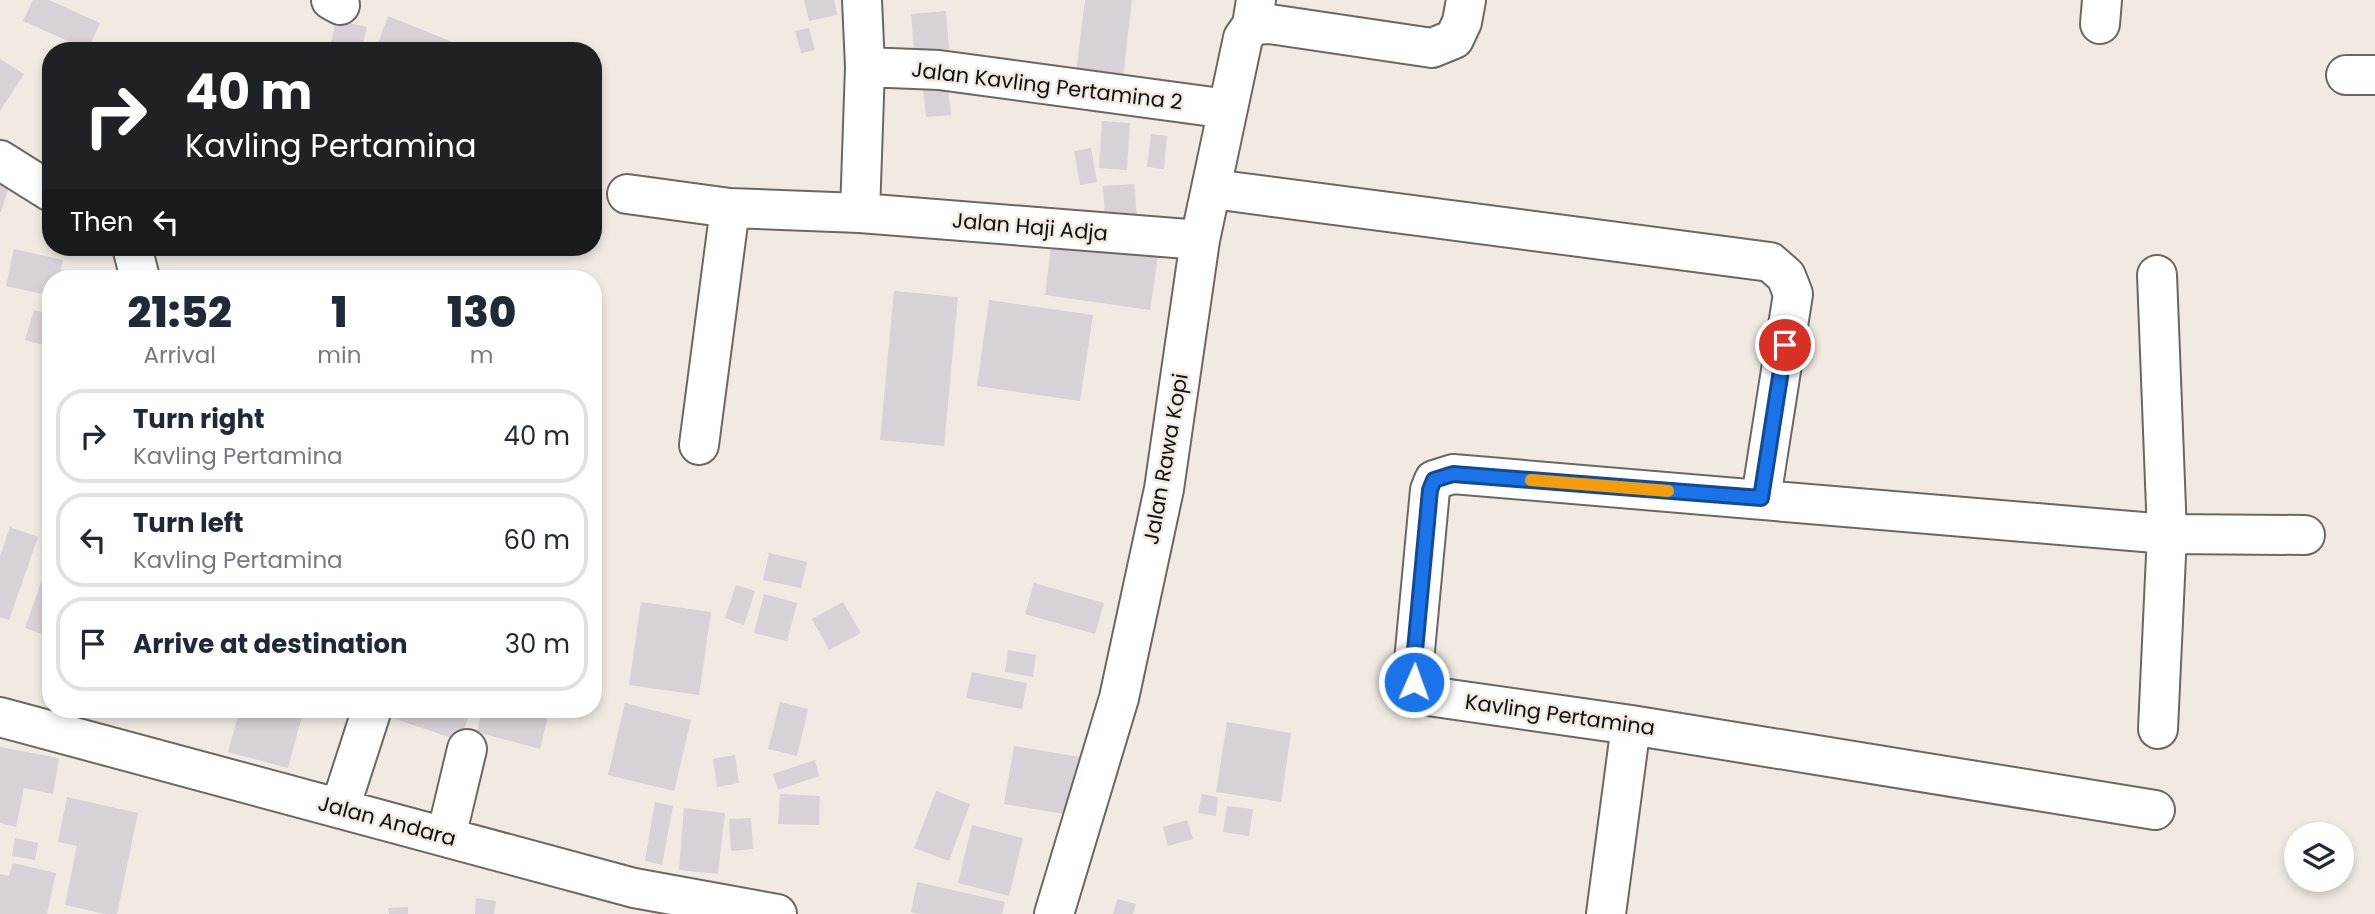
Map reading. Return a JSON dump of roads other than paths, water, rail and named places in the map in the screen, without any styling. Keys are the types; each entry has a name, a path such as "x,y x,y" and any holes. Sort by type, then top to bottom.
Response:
{"street":[{"path":"860,213 865,67 862,0"},
{"path":"1254,12 1270,24 1432,48 1454,39 1462,22 1466,0"},
{"name":"Jalan Rawa Kopi","path":"1054,914 1119,698 1164,489 1200,240 1226,191 1228,109 1243,38 1254,12"},
{"name":"Jalan Kavling Pertamina 2","path":"865,67 939,70 1228,109"},
{"path":"0,160 42,186"},
{"path":"1226,191 1770,262 1786,276 1793,294 1761,498"},
{"name":"Jalan Haji Adja","path":"627,194 730,208 860,213 1200,240"},
{"path":"699,445 730,208"},
{"path":"2157,275 2167,534 2158,729"},
{"name":"Kavling Pertamina","path":"2155,810 1631,725 1428,696 1418,692 1413,672 1430,490 1434,480 1453,474 2167,534 2305,535"},
{"name":"Jalan Andara","path":"0,717 446,837 631,901 777,914"},
{"path":"340,808 369,718"},
{"path":"1606,914 1631,725"},
{"path":"446,837 467,749"}]}
